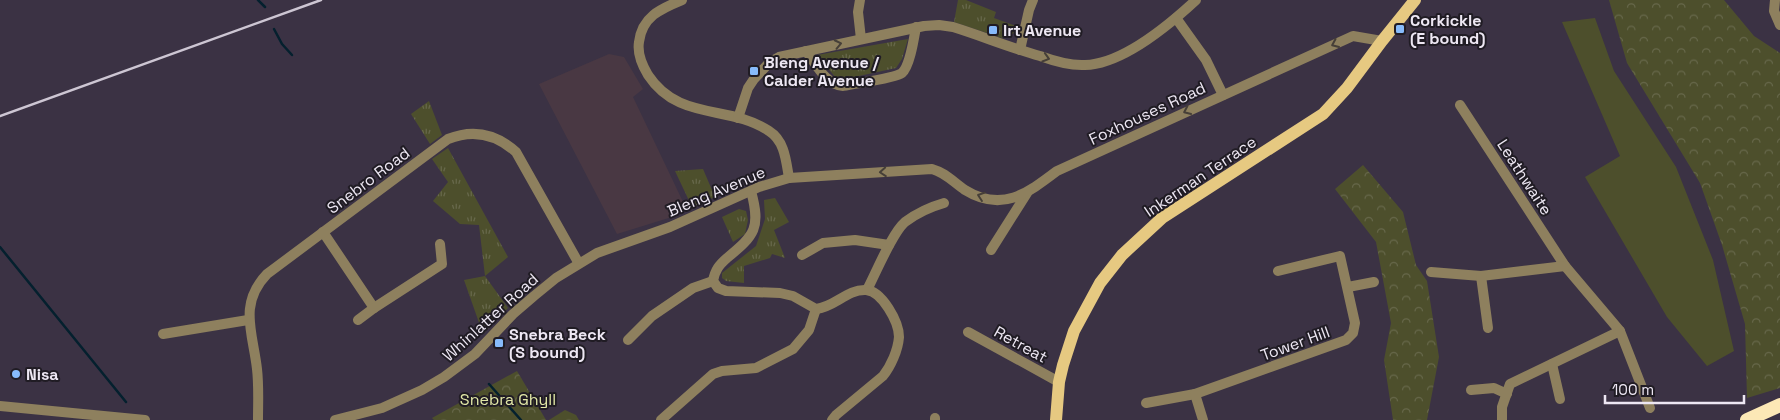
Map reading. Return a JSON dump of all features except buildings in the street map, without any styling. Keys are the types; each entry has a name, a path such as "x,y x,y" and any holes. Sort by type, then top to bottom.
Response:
{"highway":[{"path":"1747,420 1780,406"}],"main road":[{"name":"Inkerman Terrace","path":"1056,420 1059,382 1067,348 1081,314 1100,283 1122,255 1148,230 1177,208 1323,114 1347,88 1415,0"}],"street":[{"path":"682,0 659,10 646,21 641,31 638,45 640,60 654,82 676,101 738,118 770,131 779,139 784,149 789,178"},
{"path":"860,0 858,12 861,39"},
{"path":"1020,50 1033,0"},
{"path":"738,118 748,88 762,70 780,57 916,27 939,25 953,27 1056,61 1085,65 1101,63 1130,50 1176,18 1196,0"},
{"path":"1775,0 1774,11 1779,21"},
{"path":"1176,18 1206,60 1222,95"},
{"path":"806,51 828,80 836,85 843,86 894,76 902,72 907,65 916,27"},
{"name":"Foxhouses Road","path":"932,169 941,172 966,190 986,199 1016,198 1028,192 1057,170 1353,36 1382,41"},
{"name":"Leathwaite","path":"1460,105 1565,266 1620,331 1650,408"},
{"name":"Snebro Road","path":"258,420 257,368 248,320 252,298 260,282 267,274 448,139 469,133 482,134 499,139 516,152 578,262"},
{"name":"Bleng Avenue","path":"578,262 596,253 670,228 751,191 789,178 932,169"},
{"path":"751,191 756,215 752,234 715,272 713,281 718,288 726,291 780,293 793,296 816,308 829,306 853,292 868,290 880,297 896,324 899,339 890,368 832,420"},
{"path":"991,250 1028,192"},
{"path":"868,290 889,245 904,223 928,208 944,203"},
{"path":"324,232 374,308"},
{"path":"802,255 823,243 855,240 889,245"},
{"path":"358,320 442,264 440,244"},
{"name":"Tower Hill","path":"1146,403 1195,394 1346,340 1353,332 1355,324 1340,256 1278,271"},
{"name":"Whinlatter Road","path":"334,420 382,408 422,390 444,377 475,354 513,314 578,262"},
{"path":"1431,272 1481,276 1565,266"},
{"path":"1481,276 1488,328"},
{"path":"628,340 652,316 693,288 713,281"},
{"path":"1348,287 1374,282"},
{"path":"661,420 713,374 722,371 756,368 793,349 809,330 816,308"},
{"path":"163,334 248,320"},
{"path":"1502,420 1502,407 1510,384 1620,331"},
{"name":"Retreat","path":"968,332 1059,382"},
{"path":"1552,364 1560,400"},
{"path":"1471,390 1494,388 1507,394"},
{"path":"1195,394 1203,420"},
{"path":"0,406 145,420"}],"shaded area":[{"path":"609,54 624,57 643,89 633,97 685,206 672,217 617,234 539,84"}],"green space":[{"path":"958,0 966,0 996,12 994,18 1016,26 1013,34 1002,38 954,22"},
{"path":"1609,0 1724,0 1754,36 1780,53 1780,388 1747,398 1745,324 1722,245 1700,183 1627,63"},
{"path":"1595,18 1614,71 1676,167 1713,260 1734,351 1707,366 1667,317 1585,177 1620,156 1562,22"},
{"path":"908,39 902,59 896,68 845,79 836,78 817,55"},
{"path":"429,101 442,135 430,144 411,114"},
{"path":"448,148 508,257 485,276 479,225 460,224 433,201 448,182 432,159"},
{"path":"1363,165 1403,212 1416,265 1427,281 1439,357 1427,420 1393,420 1384,360 1391,323 1376,242 1335,189"},
{"path":"703,169 715,197 692,207 675,171"},
{"path":"775,198 789,222 774,230 785,258 772,254 770,258 744,266 744,283 726,281 722,278 722,273 756,246 765,219 764,200"},
{"path":"739,209 746,211 748,220 745,234 733,242 722,217"},
{"path":"485,276 508,308 483,334 464,280"},
{"name":"Snebra Ghyll","path":"517,371 546,420 434,420 432,418"},
{"name":"Snebra Ghyll","path":"565,410 576,415 579,420 549,420"}],"waterway":[{"path":"258,0 265,7"},
{"path":"274,29 282,44 292,55"},
{"path":"0,247 126,402"},
{"path":"489,384 521,420"}],"railway":[{"path":"0,116 321,0"}],"place":[{"name":"Corkickle (E bound)","path":"1400,29"},
{"name":"Irt Avenue","path":"993,30"},
{"name":"Bleng Avenue / Calder Avenue","path":"754,71"},
{"name":"Snebra Beck (S bound)","path":"499,343"},
{"name":"Nisa","path":"16,374"}]}
